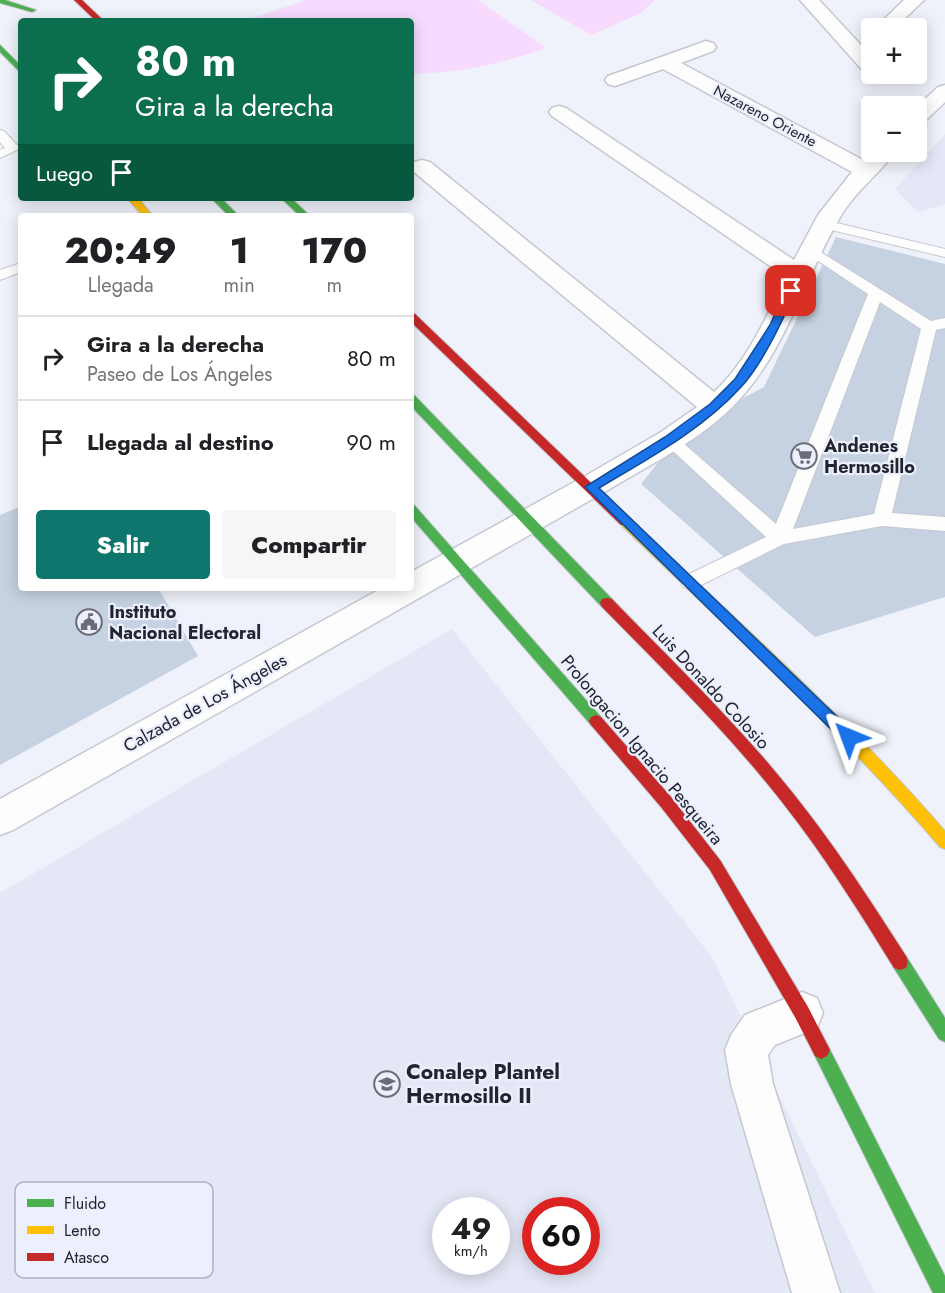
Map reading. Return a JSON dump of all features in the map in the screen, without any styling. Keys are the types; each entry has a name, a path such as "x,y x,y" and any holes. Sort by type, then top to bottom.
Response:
{"main road":[{"path":"21,0 40,18"},
{"path":"78,0 97,18"},
{"path":"0,1 32,10"},
{"path":"0,47 18,68"},
{"path":"136,201 146,213"},
{"path":"219,201 231,213"},
{"path":"289,201 302,213"},
{"path":"414,319 834,722 921,813 945,842"},
{"name":"Luis Donaldo Colosio","path":"414,402 698,698 786,796 850,882 945,1033"},
{"name":"Prolongacion Ignacio Pesqueira","path":"414,512 673,811 715,865 802,1013 943,1293"}],"street":[{"path":"809,0 861,44"},
{"path":"895,18 915,0"},
{"path":"694,28 741,103"},
{"path":"615,80 706,47"},
{"name":"Nazareno Oriente","path":"665,62 865,170"},
{"path":"927,108 945,91"},
{"path":"559,112 798,274"},
{"name":"Calzada de Los Ángeles","path":"414,586 591,487 669,440 714,406 739,382 756,360 776,325 798,274 824,224 839,200 873,162"},
{"path":"422,166 714,406"},
{"name":"Calzada de Los Ángeles","path":"0,818 405,591"},
{"path":"802,1013 760,1030 746,1050 752,1084 816,1293"}],"lane":[{"path":"0,134 17,148"},
{"path":"0,154 17,148"},
{"path":"824,224 945,253"},
{"path":"811,250 876,292 937,325 882,519"},
{"path":"0,275 18,268"},
{"path":"780,538 876,292"},
{"path":"669,440 780,538"},
{"path":"690,582 780,538 882,519 945,524"}],"shaded area":[{"path":"307,0 478,0 546,48 479,67 414,74 414,18 253,18"},
{"path":"531,0 655,0 639,14 591,35"},
{"path":"945,134 945,204 918,212 895,189 920,162 927,162 927,154"},
{"name":"Conalep Plantel Hermosillo II","path":"452,629 712,957 875,1293 0,1293 0,893"}],"building":[{"name":"Andenes Hermosillo","path":"836,237 945,264 945,597 815,637 641,484 685,429 764,387"},
{"name":"Instituto Nacional Electoral","path":"18,507 18,591 160,591 198,656 0,765 0,515"}],"traffic: fast":[{"path":"0,1 32,10"},
{"path":"0,47 18,68"},
{"path":"219,201 231,213"},
{"path":"289,201 302,213"},
{"path":"414,402 607,603"},
{"path":"414,512 596,721"},
{"path":"900,962 945,1033"},
{"path":"821,1050 943,1293"}],"traffic: slow":[{"path":"135,201 145,213"},
{"path":"625,522 830,717 908,799 945,842"}],"traffic: jam":[{"path":"78,0 97,18"},
{"path":"414,319 625,522"},
{"path":"607,603 766,771 846,878 900,962"},
{"path":"596,721 666,802 715,865 802,1013 821,1050"}],"place":[{"name":"Andenes Hermosillo","path":"804,456"},
{"name":"Instituto Nacional Electoral","path":"89,622"},
{"name":"Conalep Plantel Hermosillo II","path":"387,1084"}],"route":[{"path":"791,291 776,325 756,360 739,382 714,406 669,440 591,487 849,737"}]}
